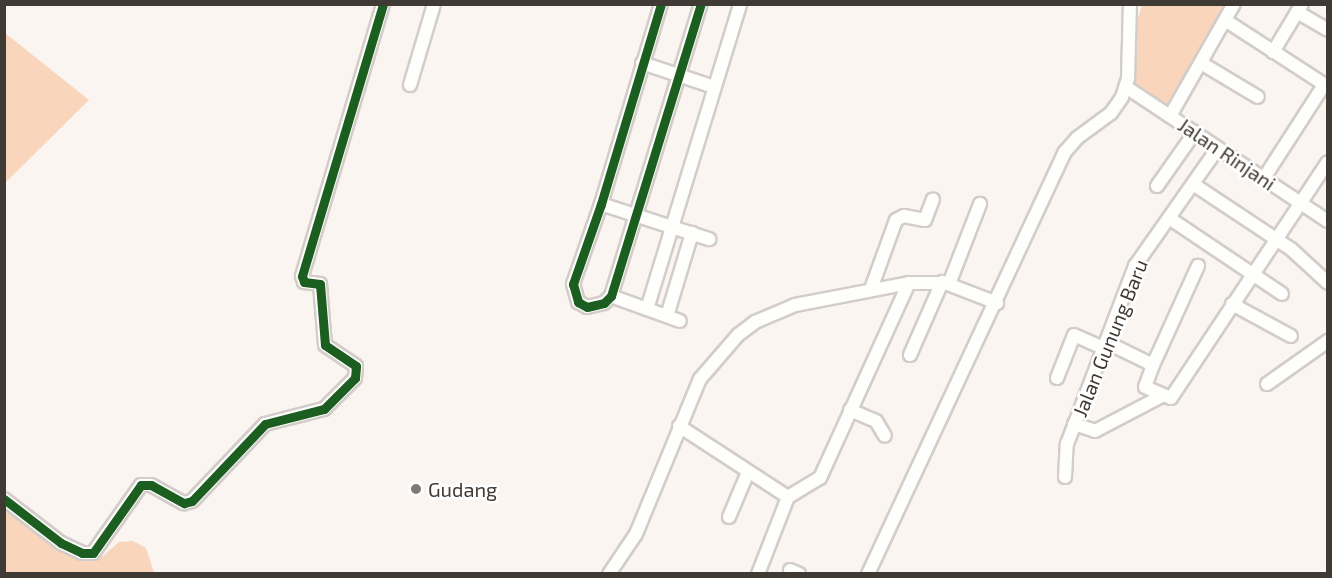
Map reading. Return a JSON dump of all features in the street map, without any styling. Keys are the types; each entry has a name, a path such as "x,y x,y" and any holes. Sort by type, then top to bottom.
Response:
{"street":[{"path":"4,499 61,543 82,553 93,553 141,485 151,485 184,503 192,501 265,424 324,409 355,378 356,366 325,345 320,284 303,282 302,276 383,4"},
{"path":"410,85 434,4"},
{"path":"661,4 573,291 578,302 587,306 604,303 611,296 701,4"},
{"path":"647,309 740,4"},
{"path":"868,573 997,303 1065,152 1077,138 1111,113 1126,87 1130,4"},
{"path":"1170,116 1234,4"},
{"path":"1273,52 1300,8 1328,30"},
{"path":"1225,20 1326,86 1264,178"},
{"path":"642,63 714,87"},
{"path":"1201,63 1258,98"},
{"name":"Jalan Rinjani","path":"1126,87 1328,221"},
{"path":"1157,186 1194,132"},
{"name":"Jalan Gunung Baru","path":"1065,477 1065,449 1135,266 1218,148"},
{"path":"1198,266 1145,387 1162,396 1172,397 1274,238 1302,204 1328,162"},
{"path":"1193,184 1274,238 1328,283"},
{"path":"871,289 896,219 904,216 925,220 933,199"},
{"path":"601,204 709,239"},
{"path":"910,355 946,283 980,204"},
{"path":"1169,218 1282,294"},
{"path":"667,316 692,234"},
{"path":"609,573 636,534 700,379 746,329 784,308 909,282 946,283 997,303"},
{"path":"758,573 788,497 820,478 909,282"},
{"path":"611,296 680,321"},
{"path":"1232,304 1291,336"},
{"path":"1057,378 1074,335 1153,365"},
{"path":"1267,384 1328,341"},
{"path":"1074,424 1095,431 1162,396"},
{"path":"850,410 876,421 885,436"},
{"path":"679,426 788,497"},
{"path":"729,517 748,472"}],"shaded area":[{"path":"1142,5 1229,5 1167,112 1134,89 1137,21"},
{"path":"5,33 89,100 5,183"},
{"path":"4,507 71,555 103,556 119,542 133,541 146,548 154,573 5,573"}],"cycle path":[{"path":"4,499 61,543 82,553 93,553 141,485 151,485 184,503 192,501 265,424 324,409 355,378 356,366 325,345 320,284 304,282 302,276 383,4"},
{"path":"661,4 601,204 573,284 578,302 587,307 604,303 611,296 701,4"}],"place":[{"name":"Gudang","path":"416,489"}]}
